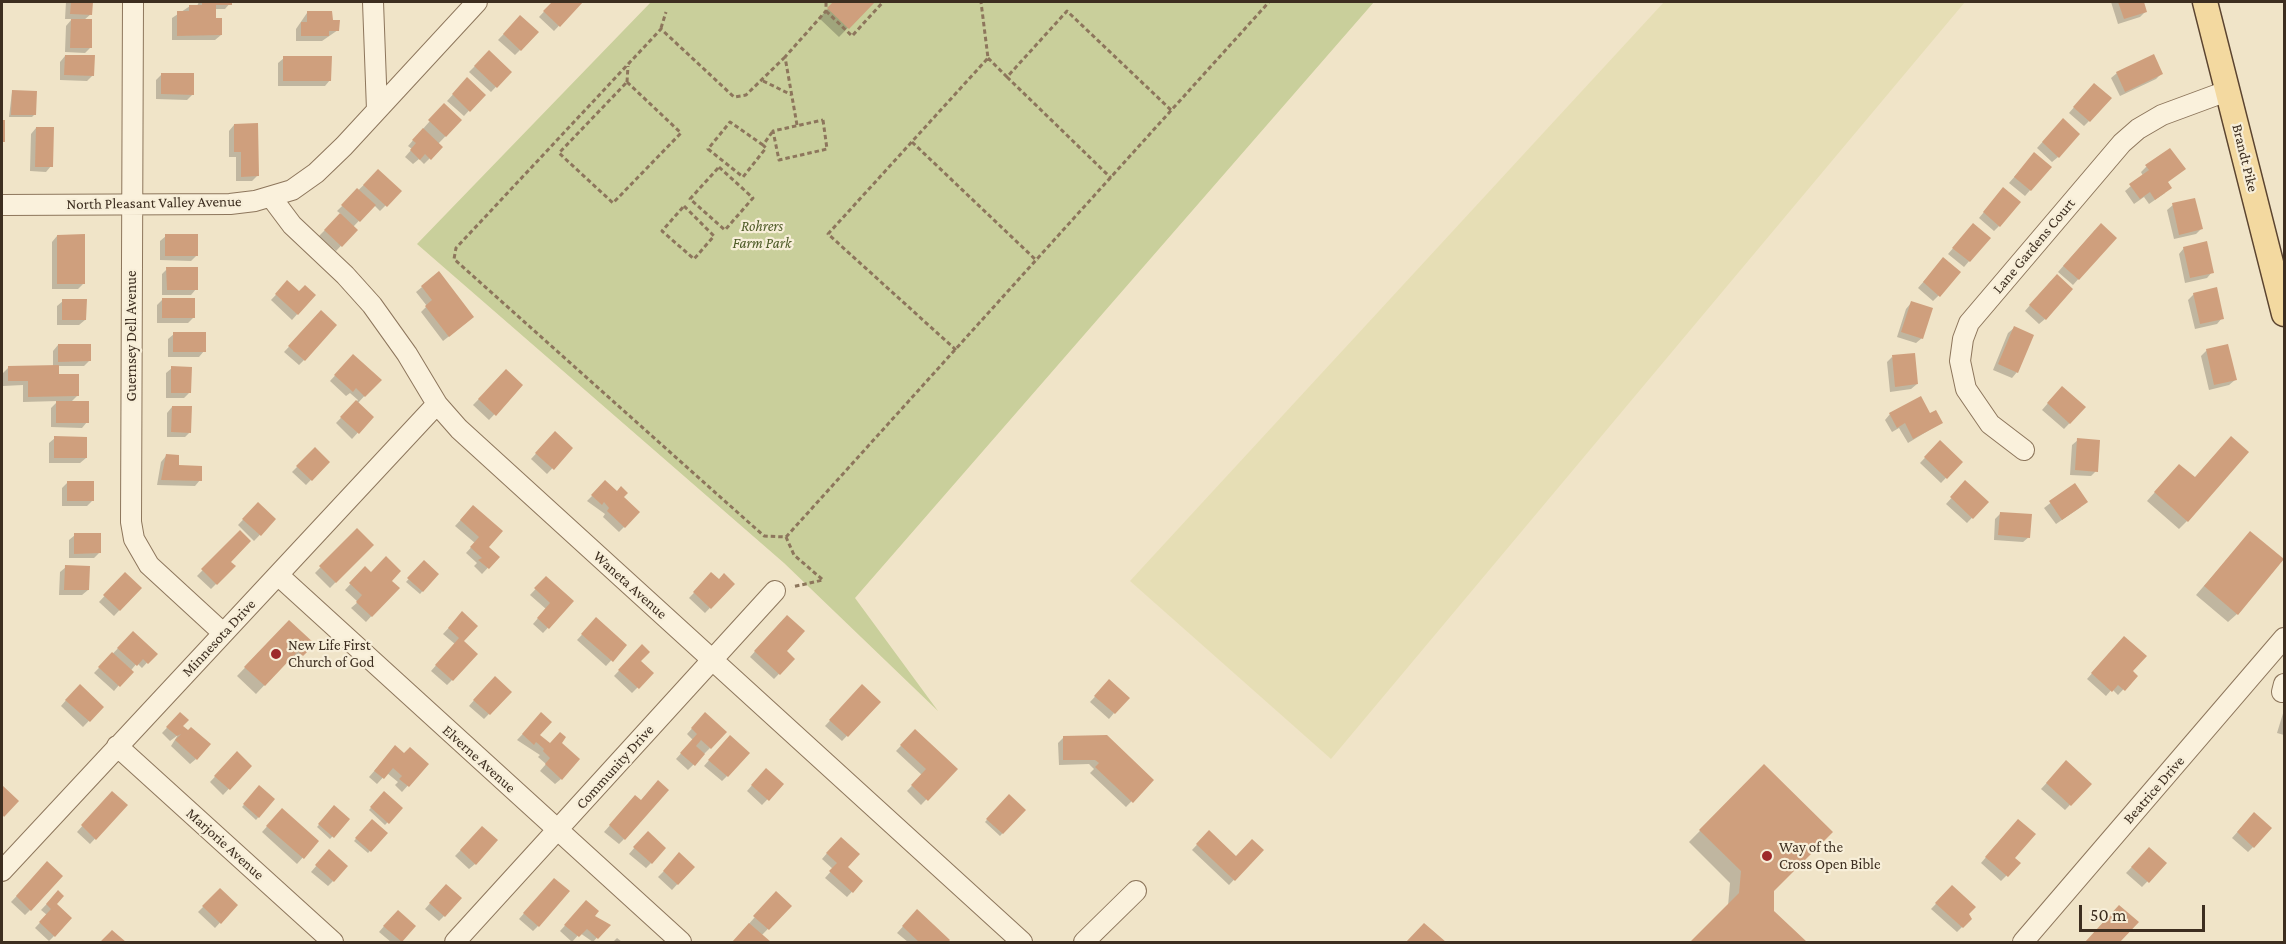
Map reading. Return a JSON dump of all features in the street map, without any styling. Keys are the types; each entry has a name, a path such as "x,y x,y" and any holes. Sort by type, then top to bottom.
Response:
{"main road":[{"name":"Brandt Pike","path":"2205,2 2284,314"}],"street":[{"name":"Guernsey Dell Avenue","path":"133,2 130,522 134,539 149,565 223,633"},
{"path":"373,2 377,110"},
{"name":"North Pleasant Valley Avenue","path":"2,205 230,204 271,197 292,190 316,173 477,2"},
{"name":"Lane Gardens Court","path":"2024,450 1990,424 1966,389 1960,361 1963,339 1969,323 2122,143 2138,129 2162,115 2227,91"},
{"name":"Waneta Avenue","path":"271,197 292,225 372,305 437,404 459,429 1022,942"},
{"name":"Minnesota Drive","path":"2,871 437,404"},
{"name":"Elverne Avenue","path":"278,575 681,942"},
{"name":"Community Drive","path":"455,942 775,591"},
{"name":"Beatrice Drive","path":"2023,942 2276,662 2284,638"},
{"path":"2284,684 2282,692 2284,692"},
{"name":"Marjorie Avenue","path":"117,746 333,942"},
{"path":"1084,942 1136,891"}],"path":[{"path":"661,29 734,97 746,95 763,81 826,12 826,2"},
{"path":"826,12 852,36 883,2"},
{"path":"981,2 988,58 1111,178"},
{"path":"786,537 1269,2"},
{"path":"1007,77 1067,11 1172,110"},
{"path":"666,12 661,29 456,248 454,259 764,536 786,537"},
{"path":"785,57 797,125"},
{"path":"956,350 828,234 988,58"},
{"path":"627,82 681,133 613,203 559,153 627,82 628,64"},
{"path":"763,81 792,95"},
{"path":"763,145 773,131 822,120 827,149 779,160 773,131"},
{"path":"737,183 743,177 766,148 730,122 708,149 743,177"},
{"path":"912,142 1037,261"},
{"path":"684,206 714,236 694,259 662,231 684,206 690,199 719,166 753,198 725,230 690,199"},
{"path":"775,591 823,579 794,555 786,537"}],"shaded area":[{"path":"1664,2 1965,2 1331,759 1130,581"}],"green space":[{"name":"Rohrers Farm Park","path":"651,2 1374,2 855,598 938,711 784,563 417,244"}],"building":[{"path":"71,2 93,2 92,15 70,14"},
{"path":"202,2 232,2 232,5 216,5 216,18 222,18 222,35 177,36 177,11 189,11 189,5 202,5"},
{"path":"552,2 583,2 560,27 543,11"},
{"path":"833,2 875,2 849,29 827,8"},
{"path":"2118,2 2144,2 2147,12 2124,19"},
{"path":"307,11 332,11 333,20 340,20 339,31 329,31 329,36 301,36 301,22 307,22"},
{"path":"520,15 539,32 521,51 503,34"},
{"path":"71,19 92,19 92,48 70,48"},
{"path":"489,50 512,72 497,88 474,66"},
{"path":"2154,54 2163,74 2125,92 2116,72"},
{"path":"65,55 95,55 94,76 64,75"},
{"path":"283,56 332,56 331,81 283,81"},
{"path":"161,73 194,73 194,95 161,94"},
{"path":"467,77 486,95 470,112 452,94"},
{"path":"2094,83 2112,98 2090,122 2073,107"},
{"path":"12,90 37,91 36,115 11,115"},
{"path":"444,103 462,120 446,137 428,120"},
{"path":"2063,118 2080,134 2059,158 2042,142"},
{"path":"2,120 5,120 5,142 2,142"},
{"path":"258,123 259,176 241,177 241,152 234,152 234,124"},
{"path":"36,127 54,127 53,167 35,167"},
{"path":"423,128 443,147 431,160 425,154 420,160 410,150 416,143 412,140"},
{"path":"2170,148 2186,169 2168,182 2172,188 2155,200 2150,192 2140,199 2129,184 2149,170 2145,165"},
{"path":"2034,152 2052,167 2031,191 2014,177"},
{"path":"378,169 402,191 387,207 363,185"},
{"path":"2003,187 2021,202 2000,227 1983,212"},
{"path":"357,188 376,205 360,222 341,205"},
{"path":"2195,198 2203,229 2179,235 2172,203"},
{"path":"340,213 358,230 342,247 324,230"},
{"path":"1973,223 1991,238 1970,262 1952,248"},
{"path":"2101,223 2117,238 2079,280 2063,266"},
{"path":"85,234 85,284 57,284 57,235"},
{"path":"165,234 198,234 198,256 165,256"},
{"path":"2207,241 2214,273 2190,278 2183,247"},
{"path":"1943,257 1961,272 1940,297 1923,282"},
{"path":"166,267 198,267 198,290 167,290"},
{"path":"439,271 474,317 449,337 425,306 432,300 421,286"},
{"path":"2057,274 2073,289 2046,320 2029,305"},
{"path":"287,280 299,291 305,285 316,295 298,315 275,294"},
{"path":"2217,287 2224,319 2200,324 2193,293"},
{"path":"162,298 195,298 195,318 162,318"},
{"path":"62,299 87,299 86,320 62,320"},
{"path":"1911,301 1933,308 1923,339 1901,332"},
{"path":"321,310 337,325 305,361 288,346"},
{"path":"2014,326 2034,335 2018,373 1998,364"},
{"path":"173,332 206,332 206,352 173,352"},
{"path":"58,344 91,344 91,361 58,362"},
{"path":"2228,344 2237,380 2214,385 2206,349"},
{"path":"1915,353 1918,384 1895,387 1892,355"},
{"path":"353,354 382,380 365,397 356,388 353,392 334,375"},
{"path":"59,365 59,374 79,374 79,396 28,397 28,381 8,381 8,366"},
{"path":"171,366 192,367 191,393 171,393"},
{"path":"506,369 523,385 496,416 478,399"},
{"path":"2062,386 2086,407 2070,424 2047,403"},
{"path":"1921,396 1930,413 1936,410 1943,423 1913,439 1905,423 1897,428 1889,413"},
{"path":"356,400 374,417 359,434 340,417"},
{"path":"56,401 89,401 89,423 56,423"},
{"path":"172,406 192,406 191,433 171,432"},
{"path":"555,431 573,448 554,470 535,453"},
{"path":"54,436 87,437 87,458 54,458"},
{"path":"2231,436 2249,452 2188,522 2154,492 2179,464 2195,477"},
{"path":"2077,438 2100,440 2098,472 2075,470"},
{"path":"1940,440 1963,462 1947,479 1924,457"},
{"path":"315,447 330,462 312,481 296,466"},
{"path":"166,454 179,455 179,465 202,466 202,481 161,480"},
{"path":"605,480 617,491 621,486 628,493 624,497 640,512 625,528 607,511 609,508 604,502 602,505 591,495"},
{"path":"1965,480 1989,502 1973,519 1950,497"},
{"path":"67,481 94,481 94,501 67,501"},
{"path":"2075,483 2088,502 2062,520 2049,501"},
{"path":"258,502 276,519 261,536 242,519"},
{"path":"473,505 503,531 489,547 500,557 489,569 478,560 482,558 470,547 479,537 460,520"},
{"path":"2000,512 2032,514 2030,538 1998,535"},
{"path":"357,528 374,545 336,583 319,566"},
{"path":"240,530 251,541 231,562 236,566 217,585 201,569"},
{"path":"2250,531 2284,559 2238,615 2204,586"},
{"path":"74,533 101,533 101,553 74,554"},
{"path":"386,556 401,571 392,581 400,588 372,617 356,602 362,595 349,583 365,566 371,572"},
{"path":"424,560 439,574 423,592 407,578"},
{"path":"65,565 90,566 89,590 64,590"},
{"path":"125,572 142,588 120,611 103,595"},
{"path":"711,572 719,579 724,573 735,584 711,609 693,592"},
{"path":"546,576 574,601 549,629 537,618 550,603 534,588"},
{"path":"462,611 478,626 464,641 478,654 453,681 435,665 459,638 448,628"},
{"path":"787,615 805,631 787,651 795,659 780,675 754,651"},
{"path":"596,617 627,645 613,662 581,634"},
{"name":"New Life First Church of God","path":"289,620 315,644 303,656 298,651 265,686 244,667"},
{"path":"133,631 158,654 148,664 143,659 137,666 117,648"},
{"path":"2124,636 2147,656 2133,671 2138,676 2125,691 2118,685 2112,692 2091,673"},
{"path":"642,644 650,652 641,661 654,673 639,689 618,670"},
{"path":"112,652 134,672 120,687 98,667"},
{"path":"495,676 512,692 490,715 473,700"},
{"path":"1109,679 1130,698 1115,714 1094,696"},
{"path":"80,684 104,707 90,722 65,700"},
{"path":"862,684 881,702 848,737 829,720"},
{"path":"180,712 189,720 183,726 188,730 191,727 211,744 197,760 175,740 181,734 177,736 166,727"},
{"path":"541,712 552,722 540,735 550,743 560,732 566,737 562,743 580,759 562,780 545,764 550,758 543,751 544,749 536,742 534,745 522,734"},
{"path":"705,712 727,732 711,749 701,740 696,746 705,754 695,766 680,753 697,734 691,728"},
{"path":"915,729 958,769 928,801 911,785 926,769 900,745"},
{"path":"730,735 750,753 728,777 708,760"},
{"path":"1107,735 1154,780 1133,803 1095,767 1099,763 1095,760 1063,760 1063,736"},
{"path":"395,745 404,753 410,747 429,764 409,787 399,779 402,776 393,768 384,779 374,771"},
{"path":"237,751 252,766 230,790 214,776"},
{"path":"2066,760 2092,784 2071,806 2046,783"},
{"name":"Way of the Cross Open Bible","path":"1764,764 1833,832 1774,891 1774,911 1807,942 1690,942 1739,893 1741,871 1699,830"},
{"path":"766,768 784,784 769,801 751,785"},
{"path":"658,780 669,790 625,840 609,825 635,795 641,800"},
{"path":"2,785 19,801 4,817 2,814"},
{"path":"259,785 275,799 259,818 243,804"},
{"path":"112,791 128,805 96,840 81,825"},
{"path":"384,791 403,808 389,824 370,807"},
{"path":"1009,794 1026,810 1003,834 986,819"},
{"path":"334,805 350,819 334,838 318,824"},
{"path":"282,808 319,841 304,859 266,826"},
{"path":"2254,812 2272,828 2254,848 2237,832"},
{"path":"372,819 388,833 371,852 355,838"},
{"path":"2018,819 2036,834 2015,858 2021,863 2008,877 1985,857"},
{"path":"482,826 498,840 476,865 460,850"},
{"path":"1209,830 1236,856 1252,839 1264,850 1235,881 1196,844"},
{"path":"648,831 666,848 652,864 633,847"},
{"path":"841,837 860,854 848,867 863,881 853,893 829,871 837,863 826,853"},
{"path":"2149,847 2167,863 2149,883 2131,867"},
{"path":"329,849 348,866 334,882 315,865"},
{"path":"679,852 695,867 678,885 663,871"},
{"path":"47,861 63,876 31,911 16,896"},
{"path":"554,878 570,891 539,927 523,913"},
{"path":"446,884 462,898 445,917 429,903"},
{"path":"1952,885 1976,907 1969,914 1972,919 1963,928 1935,903"},
{"path":"220,888 238,905 221,924 202,906"},
{"path":"58,890 64,896 57,904 72,918 55,937 39,922 51,909 46,904"},
{"path":"776,891 792,906 769,930 753,916"},
{"path":"586,900 599,911 595,916 611,925 598,939 587,929 579,937 564,925"},
{"path":"2119,905 2139,922 2120,942 2085,942"},
{"path":"917,909 950,940 948,942 919,942 902,926"},
{"path":"398,910 416,926 402,942 383,926"},
{"path":"749,923 771,942 732,942"},
{"path":"1424,923 1446,942 1406,942"},
{"path":"112,930 126,942 100,942"}],"place":[{"name":"New Life First Church of God","path":"276,654"},
{"name":"Way of the Cross Open Bible","path":"1767,856"}]}
